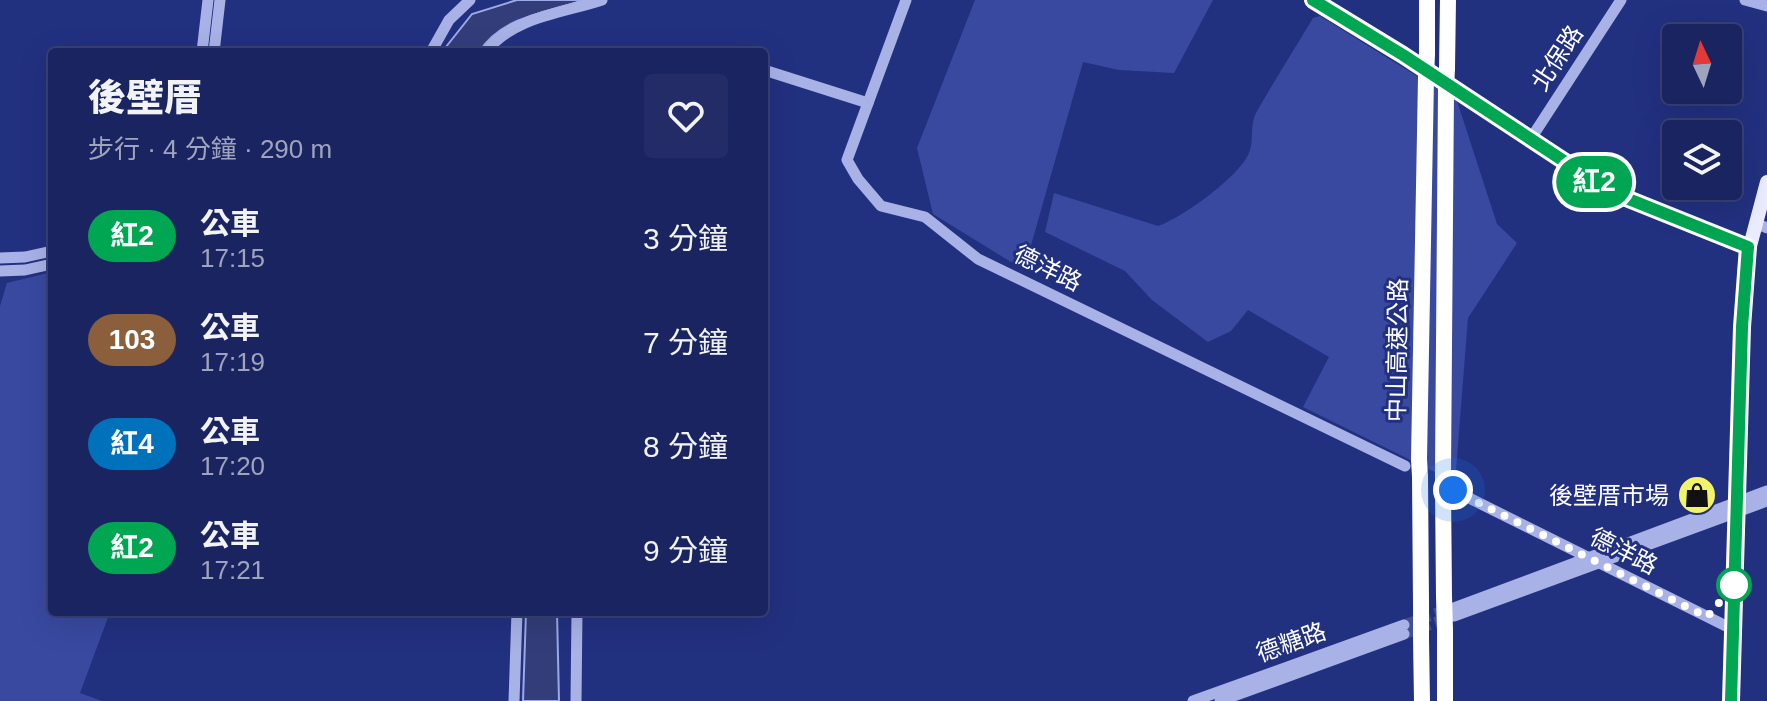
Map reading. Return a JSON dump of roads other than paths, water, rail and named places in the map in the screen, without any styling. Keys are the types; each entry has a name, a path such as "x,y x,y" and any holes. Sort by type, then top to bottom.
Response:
{"highway":[{"name":"中山高速公路","path":"1422,701 1420,477 1412,463 1426,78 1419,57 1427,0"},
{"name":"中山高速公路","path":"1445,701 1449,612 1446,483 1454,92 1447,68 1448,0"}],"main road":[{"path":"1731,701 1742,327 1748,247 1761,226 1767,182"}],"street":[{"path":"202,48 208,0"},
{"path":"214,48 220,0"},
{"path":"433,48 449,20 470,0"},
{"path":"489,48 514,28 602,0"},
{"name":"德洋路","path":"906,0 847,160 858,179 881,206 925,217 978,259 1412,463"},
{"path":"1313,0 1419,57"},
{"name":"北保路","path":"1530,140 1621,0"},
{"path":"1745,0 1767,6"},
{"path":"768,71 868,103"},
{"path":"1454,92 1611,192 1748,247"},
{"path":"0,258 48,252"},
{"path":"0,271 48,265"},
{"name":"德洋路","path":"1446,483 1595,562 1732,629"},
{"path":"1449,612 1595,562 1737,507 1767,491"},
{"path":"1737,507 1767,501"},
{"path":"514,701 517,616"},
{"path":"576,701 577,616"},
{"name":"德糖路","path":"1193,701 1404,630 1220,701"}],"tunnel":[{"path":"1411,60 1462,94"},
{"path":"1404,625 1449,609"},
{"path":"1404,634 1448,618"}],"place":[{"name":"後壁厝市場","path":"1697,495"}]}
